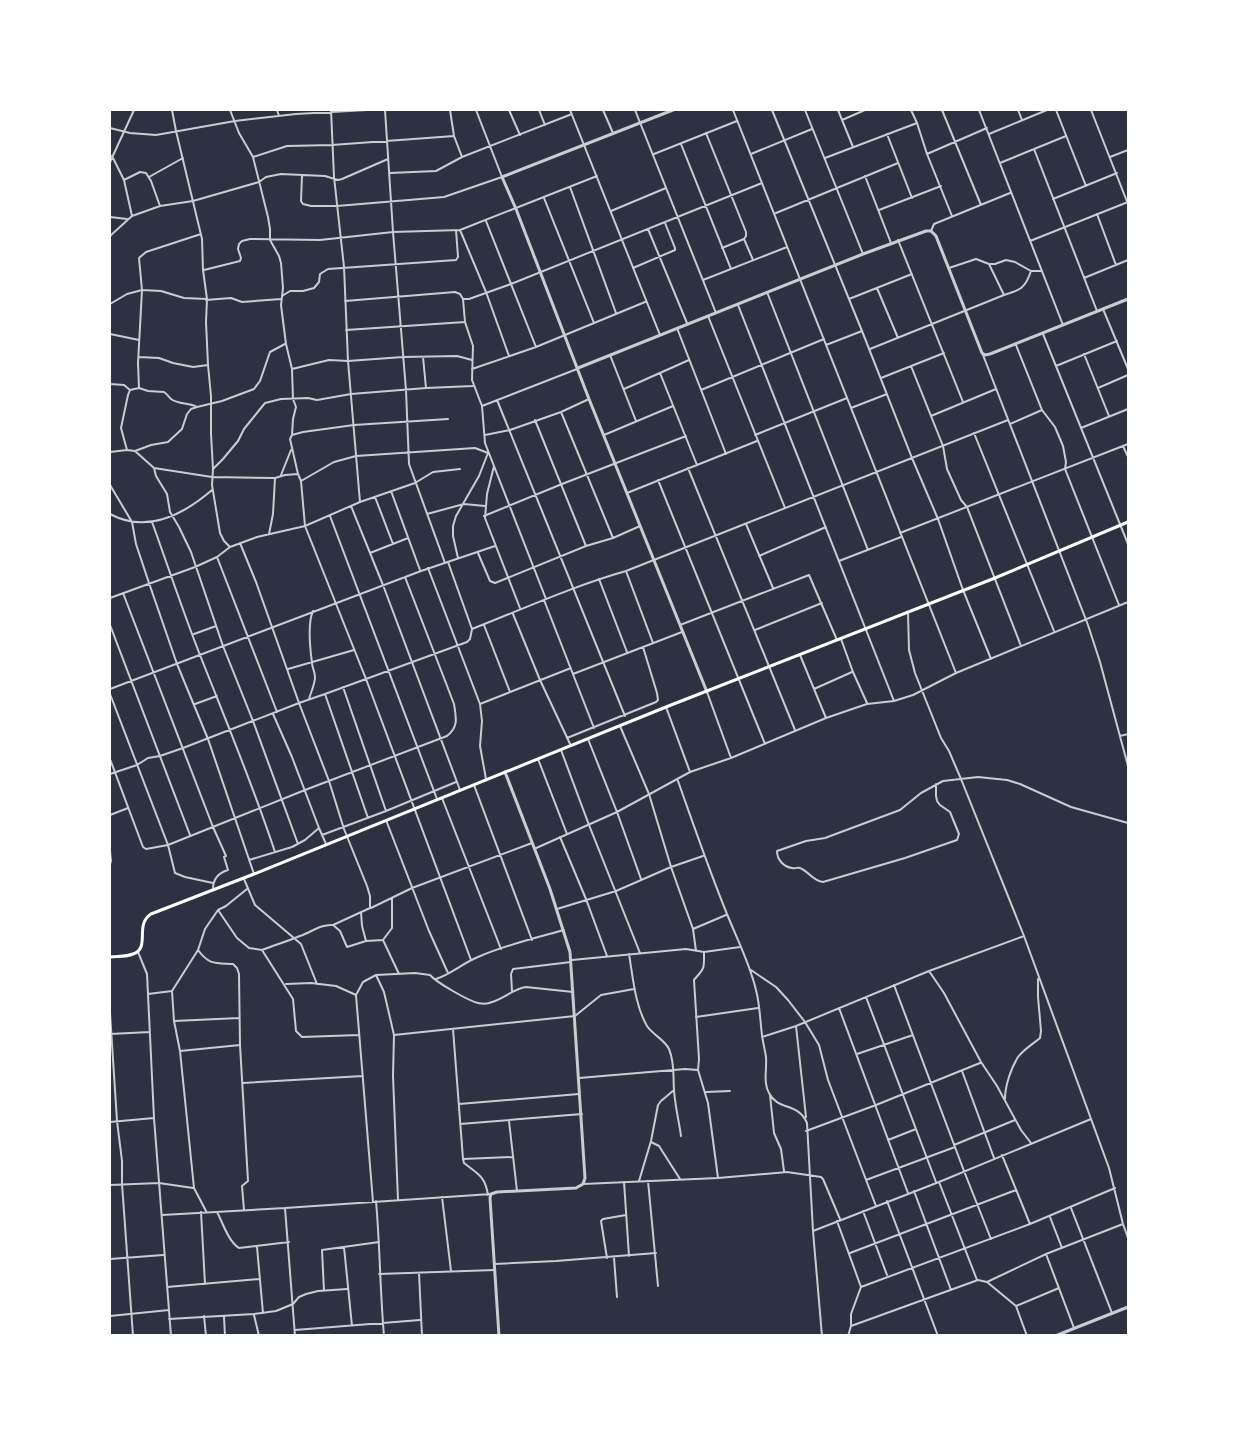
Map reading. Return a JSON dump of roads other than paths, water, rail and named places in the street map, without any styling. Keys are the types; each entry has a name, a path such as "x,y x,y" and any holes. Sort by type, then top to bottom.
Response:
{"main road":[{"path":"110,957 138,952 142,947 143,923 148,916 347,834 561,750 569,742 588,739 995,578 1128,522"}],"street":[{"path":"110,162 134,110"},
{"path":"172,110 201,234 207,299 212,490 220,533 230,547"},
{"path":"230,110 239,133 253,157 268,217 270,240 281,263 283,288 281,305 292,369 293,399 296,407 290,439 297,474 301,482 305,526 366,679 471,960"},
{"path":"277,110 279,116"},
{"path":"110,128 124,132 156,135 235,121 331,111 367,110"},
{"path":"110,774 137,765 150,757 160,756 208,739 470,639 472,629 411,472 385,110"},
{"path":"450,110 454,136 462,158"},
{"path":"476,110 707,692 731,758"},
{"path":"509,110 520,135"},
{"path":"539,110 545,125"},
{"path":"570,110 660,335"},
{"path":"603,110 613,133"},
{"path":"635,110 716,313"},
{"path":"302,176 301,201 311,206 338,206 444,197 502,177 674,110"},
{"path":"733,110 956,673"},
{"path":"772,110 938,519 991,659"},
{"path":"806,110 863,254"},
{"path":"838,110 853,147"},
{"path":"842,120 865,110"},
{"path":"911,110 952,216"},
{"path":"942,110 981,205"},
{"path":"979,110 1063,325"},
{"path":"1018,110 1022,120"},
{"path":"989,134 1047,110"},
{"path":"1056,110 1086,186"},
{"path":"1030,241 1128,203 1091,110"},
{"path":"331,111 334,177 344,267 348,361 360,502"},
{"path":"390,173 436,171 462,158 572,114"},
{"path":"652,154 737,121"},
{"path":"825,158 917,123"},
{"path":"927,154 987,128"},
{"path":"751,154 813,129"},
{"path":"706,134 746,232 744,239 753,260"},
{"path":"887,134 912,198"},
{"path":"253,157 287,146 454,136"},
{"path":"1000,163 1066,136"},
{"path":"681,144 731,269"},
{"path":"1034,149 1097,312"},
{"path":"1110,157 1128,150"},
{"path":"112,156 124,180 132,216"},
{"path":"149,177 183,158"},
{"path":"110,236 132,216 160,206 193,201 278,175 325,176 338,180 388,159"},
{"path":"774,213 898,163"},
{"path":"124,180 140,172 146,173 160,206"},
{"path":"1053,199 1117,173"},
{"path":"203,270 241,260 238,246 240,242 250,239 312,240 393,232 458,230 597,176"},
{"path":"865,177 891,243"},
{"path":"463,299 511,284 762,183"},
{"path":"878,210 940,186"},
{"path":"570,187 616,313"},
{"path":"611,211 666,189"},
{"path":"931,231 934,224 1011,192"},
{"path":"544,198 594,323"},
{"path":"1096,214 1116,265"},
{"path":"110,217 127,219"},
{"path":"485,220 536,347"},
{"path":"633,268 675,250 664,222"},
{"path":"648,229 688,324"},
{"path":"110,304 127,294 142,290 161,291 184,298 231,298 242,302 282,297 290,291 314,288 318,285 319,277 323,272 344,267 456,260 458,230"},
{"path":"458,230 486,292 509,356"},
{"path":"482,406 898,240 920,232 931,231"},
{"path":"931,231 936,236 949,268 1086,619 1128,765"},
{"path":"139,388 142,290 138,261 140,256 201,234"},
{"path":"722,248 744,239"},
{"path":"898,240 963,402"},
{"path":"704,280 788,247"},
{"path":"949,268 975,259 989,264 1006,260 1031,271 1042,271"},
{"path":"1084,278 1128,260"},
{"path":"989,264 1004,296"},
{"path":"870,349 1020,290 1031,271"},
{"path":"849,299 912,274"},
{"path":"877,288 898,338"},
{"path":"345,301 455,292 463,299 465,322 474,352 473,386 482,406 488,453 510,505 594,728"},
{"path":"767,292 868,550"},
{"path":"982,352 985,355 990,354 1016,345 1128,299"},
{"path":"472,369 536,347 646,301"},
{"path":"737,304 894,701"},
{"path":"1103,309 1128,369"},
{"path":"708,316 785,508"},
{"path":"346,330 465,322"},
{"path":"676,328 726,454"},
{"path":"826,345 862,331"},
{"path":"1043,333 1128,544"},
{"path":"110,334 139,340"},
{"path":"701,390 824,339"},
{"path":"1056,366 1117,341"},
{"path":"110,452 135,451 170,441 182,429 189,411 254,389 260,381 270,352 286,344"},
{"path":"1016,345 1042,410 1055,427 1063,446 1065,469 1119,606"},
{"path":"881,378 944,353"},
{"path":"1084,354 1109,417"},
{"path":"610,355 636,421"},
{"path":"292,369 323,361 457,356 472,360"},
{"path":"139,357 159,358 193,367 208,365"},
{"path":"423,357 426,387"},
{"path":"624,389 689,360"},
{"path":"910,366 943,446 947,469 961,500 967,507 1022,646"},
{"path":"660,373 698,465"},
{"path":"1098,388 1128,375"},
{"path":"110,384 124,384 130,390"},
{"path":"213,469 238,441 244,429 265,403 281,399 317,400 351,394 426,387 473,386"},
{"path":"130,390 139,388 164,392 174,401 197,407"},
{"path":"931,416 996,389"},
{"path":"127,450 121,428 130,390"},
{"path":"851,408 887,394"},
{"path":"755,435 847,398"},
{"path":"485,435 510,430 590,399"},
{"path":"497,400 625,716"},
{"path":"604,435 674,406"},
{"path":"1081,428 1128,409"},
{"path":"1010,424 1042,410"},
{"path":"561,412 613,538"},
{"path":"292,435 314,430 448,419"},
{"path":"535,420 586,546"},
{"path":"472,629 545,599 716,536 1008,420"},
{"path":"974,433 1054,632"},
{"path":"484,516 686,436"},
{"path":"627,493 757,441"},
{"path":"839,561 967,507 1128,444"},
{"path":"1123,446 1128,457"},
{"path":"281,475 292,448"},
{"path":"301,482 334,462 356,456 475,448 488,453"},
{"path":"135,451 154,468 212,477 274,478 297,474"},
{"path":"458,559 453,526 488,453"},
{"path":"494,466 484,516 520,609"},
{"path":"154,468 164,489 170,512 191,552 223,646 283,799 298,844"},
{"path":"688,468 795,730"},
{"path":"110,598 195,567 251,538 305,526 360,502 415,483 433,472 460,469"},
{"path":"269,534 273,514 274,478"},
{"path":"658,480 765,744"},
{"path":"110,485 132,522 140,557 177,664 208,739 254,874"},
{"path":"110,514 132,522 152,522 174,516 192,506 212,490"},
{"path":"391,491 420,571"},
{"path":"375,497 393,544"},
{"path":"427,514 455,505 485,506"},
{"path":"351,506 460,790"},
{"path":"330,516 437,799"},
{"path":"152,522 200,655 261,809 275,852"},
{"path":"746,524 773,588"},
{"path":"478,552 487,576 492,583 495,583 640,526"},
{"path":"759,556 826,527"},
{"path":"370,553 408,537"},
{"path":"240,543 369,891 370,908"},
{"path":"110,689 428,568 495,546"},
{"path":"216,557 326,844"},
{"path":"428,568 480,704 482,721 480,746 486,779"},
{"path":"626,571 653,643"},
{"path":"680,625 809,575 867,704"},
{"path":"110,759 144,848 168,845 452,732 456,719 452,698 405,577"},
{"path":"599,579 628,653"},
{"path":"123,593 226,856 224,857 228,870 219,873 213,883 213,890"},
{"path":"534,849 618,812 690,772 731,758 826,718 867,704 905,698 956,673 1128,602"},
{"path":"755,630 822,603"},
{"path":"308,700 315,680 309,624 313,611"},
{"path":"908,611 909,650 915,673 941,738 961,779 1024,936 1109,1168 1128,1238"},
{"path":"512,613 569,742 594,728 656,702 658,699 652,673 643,647"},
{"path":"110,625 190,836"},
{"path":"483,625 510,692"},
{"path":"193,634 216,626"},
{"path":"573,674 682,632"},
{"path":"286,669 354,650"},
{"path":"800,655 826,718"},
{"path":"480,704 571,668"},
{"path":"814,689 853,672"},
{"path":"343,687 387,811"},
{"path":"110,694 168,845 174,871 177,874 213,883"},
{"path":"325,694 369,818"},
{"path":"194,705 218,696"},
{"path":"666,707 690,772"},
{"path":"620,726 650,794 671,867 693,929 696,951"},
{"path":"1120,736 1128,734"},
{"path":"588,739 618,812 641,879"},
{"path":"561,750 640,953"},
{"path":"538,759 567,834"},
{"path":"505,772 557,909 572,961 582,1114 585,1178 583,1184"},
{"path":"936,784 937,801 950,812 959,834 957,840 823,882 819,882 800,868 784,865 777,856 777,851 806,841 825,838 900,810 921,793 936,784 943,781 978,777 1013,782 1071,807 1128,823"},
{"path":"678,780 704,855 750,969 759,1008 766,1057 766,1087 775,1101 799,1111 807,1123"},
{"path":"322,835 456,782"},
{"path":"474,784 532,940"},
{"path":"442,797 501,949"},
{"path":"110,815 128,808"},
{"path":"386,820 429,931 448,973"},
{"path":"249,861 298,844 319,828"},
{"path":"560,837 607,956"},
{"path":"218,910 237,938 249,948 262,950 323,926 333,925 412,888 532,843"},
{"path":"110,851 110,864"},
{"path":"557,909 616,891 704,855"},
{"path":"244,878 255,905 301,944 317,984"},
{"path":"207,1212 194,1188 172,991 198,950 205,929 218,910 247,889"},
{"path":"333,925 340,931 347,947 366,941 383,940 392,928 392,898"},
{"path":"361,912 366,941"},
{"path":"693,929 727,915"},
{"path":"434,979 471,960 564,930"},
{"path":"762,1037 796,1026 929,971 1024,936"},
{"path":"383,940 399,974"},
{"path":"512,991 513,969 607,956 686,949 704,952 740,947"},
{"path":"198,950 211,963 233,964 237,968 240,980 240,1045 248,1181 242,1186 244,1210"},
{"path":"262,950 291,995 294,1003 296,1031 302,1036 359,1035"},
{"path":"138,952 147,974 154,1118 171,1335"},
{"path":"704,952 704,967 694,980 698,1070 706,1092 717,1178"},
{"path":"629,954 634,989 642,1016 648,1028 669,1049 674,1070 674,1089 681,1136"},
{"path":"750,969 776,987 788,1000 819,1045 828,1080 876,1206"},
{"path":"929,971 944,993 1015,1120 1031,1143"},
{"path":"384,1335 379,1274 380,1242 356,995 363,982 376,975 415,973 430,975 445,987 478,1003 486,1004 526,987 573,992"},
{"path":"376,975 384,992 394,1035 393,1076 398,1200"},
{"path":"1005,1101 1006,1087 1018,1057 1040,1038 1038,975"},
{"path":"284,984 336,986 356,995"},
{"path":"894,986 991,1239"},
{"path":"394,1035 575,1016 601,995 634,989"},
{"path":"148,994 172,991"},
{"path":"866,997 927,1158 978,1280"},
{"path":"696,1017 759,1008"},
{"path":"839,1008 908,1193"},
{"path":"110,1013 133,1335"},
{"path":"174,1021 239,1017"},
{"path":"796,1026 807,1123 822,1335"},
{"path":"453,1029 463,1159 464,1163 483,1179 490,1198 499,1335"},
{"path":"110,1034 150,1032"},
{"path":"857,1054 913,1035"},
{"path":"180,1051 240,1045"},
{"path":"806,1131 981,1062"},
{"path":"579,1078 685,1069 698,1070"},
{"path":"962,1071 994,1159"},
{"path":"243,1083 363,1076"},
{"path":"639,1181 651,1141 658,1105 674,1089"},
{"path":"706,1092 730,1091"},
{"path":"459,1104 580,1094"},
{"path":"770,1095 774,1133 781,1149 784,1172"},
{"path":"460,1124 582,1114"},
{"path":"110,1122 154,1118"},
{"path":"813,1231 1091,1119"},
{"path":"866,1180 927,1158 1015,1120"},
{"path":"509,1121 517,1191"},
{"path":"888,1140 916,1129"},
{"path":"651,1141 659,1146 680,1179"},
{"path":"1002,1155 1030,1224"},
{"path":"463,1159 513,1157"},
{"path":"161,1215 489,1195 495,1192 576,1188 583,1184 717,1178 784,1172 821,1177 861,1287 851,1314 848,1335"},
{"path":"648,1181 658,1286"},
{"path":"624,1182 629,1256"},
{"path":"110,1185 159,1183 194,1188"},
{"path":"861,1287 1030,1224 1115,1188"},
{"path":"850,1253 1016,1190"},
{"path":"914,1191 951,1290"},
{"path":"442,1197 451,1271"},
{"path":"887,1202 937,1335"},
{"path":"285,1208 296,1335"},
{"path":"1071,1208 1112,1314"},
{"path":"217,1211 236,1247 289,1242"},
{"path":"863,1211 888,1276"},
{"path":"201,1212 205,1284"},
{"path":"607,1258 601,1221 626,1215"},
{"path":"1050,1216 1062,1248"},
{"path":"851,1326 978,1280 987,1281 1046,1254 1123,1224"},
{"path":"324,1291 321,1251 323,1249 380,1242"},
{"path":"257,1246 263,1313"},
{"path":"344,1247 352,1326"},
{"path":"495,1264 656,1253"},
{"path":"1046,1254 1074,1328"},
{"path":"110,1259 164,1255"},
{"path":"614,1257 617,1297"},
{"path":"379,1274 495,1270"},
{"path":"419,1273 422,1335"},
{"path":"167,1287 260,1279"},
{"path":"987,1281 1016,1306 1027,1335"},
{"path":"1016,1306 1059,1288"},
{"path":"169,1319 276,1311 293,1304 299,1297 306,1294 348,1289"},
{"path":"1055,1335 1128,1307"},
{"path":"110,1316 169,1310"},
{"path":"254,1314 260,1335"},
{"path":"204,1316 206,1335"},
{"path":"224,1316 225,1335"},
{"path":"295,1330 420,1320"},
{"path":"326,1328 327,1335"}]}
